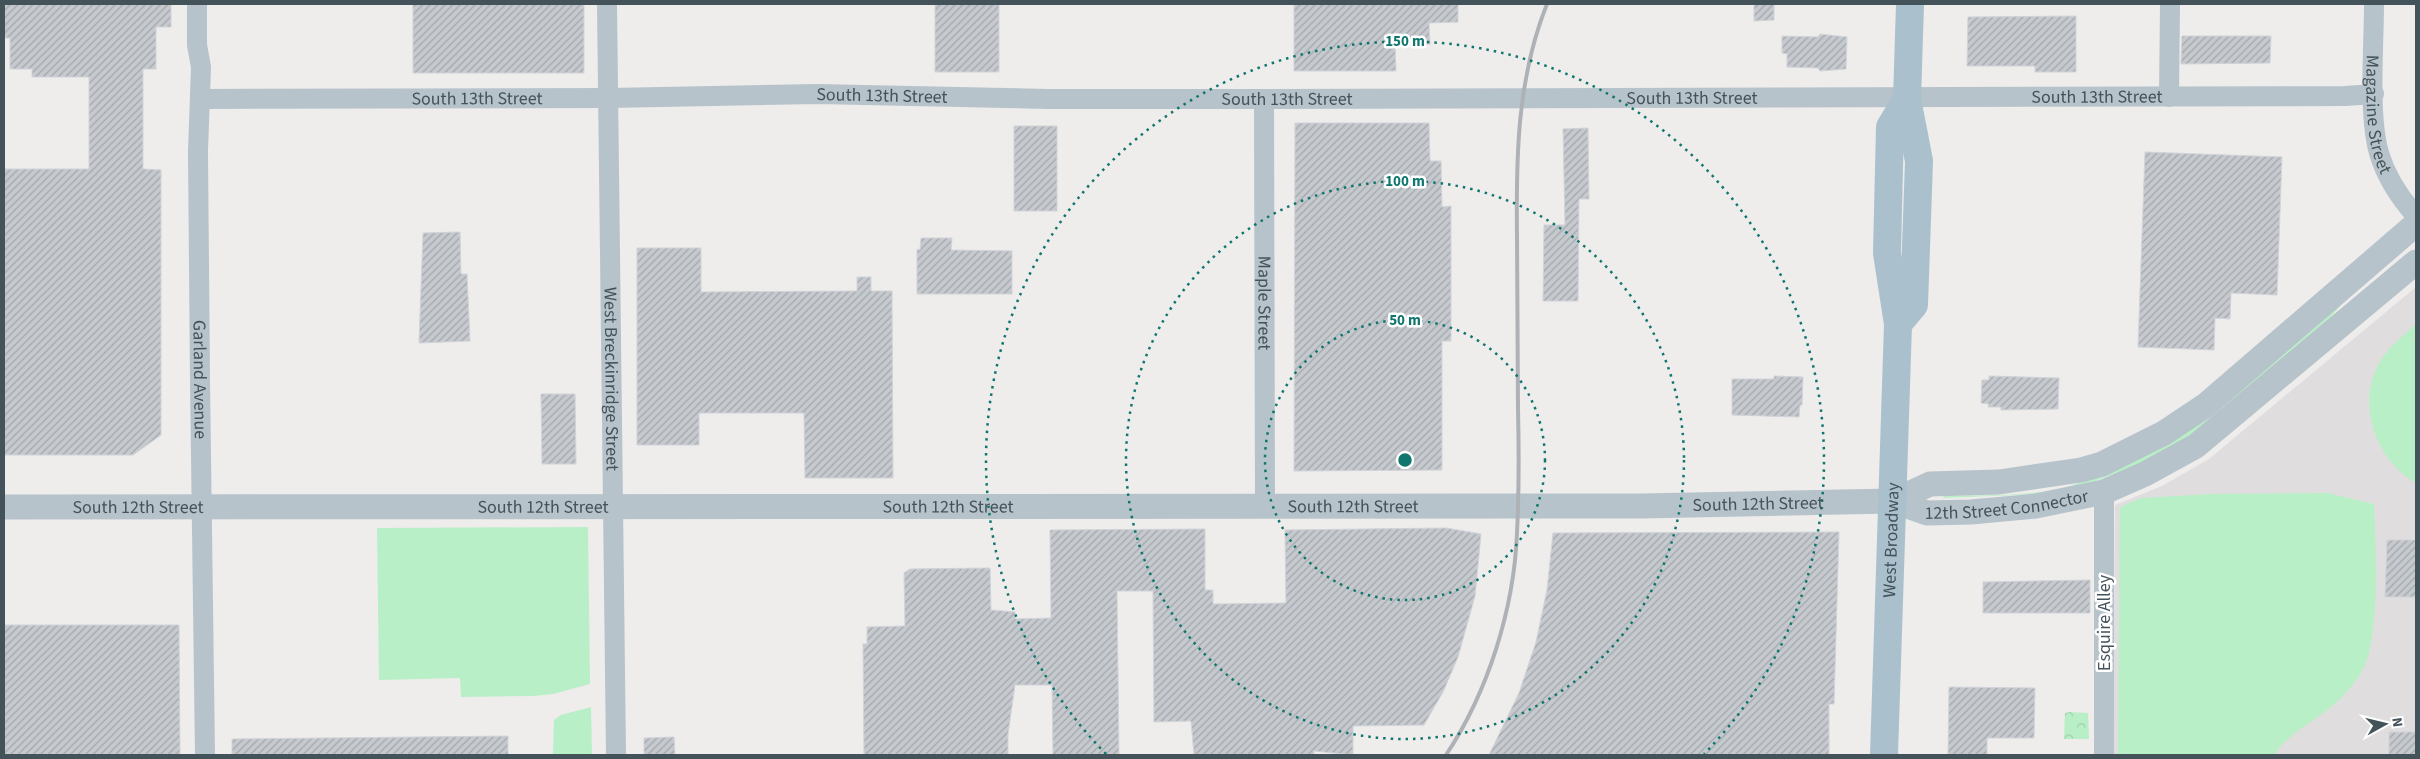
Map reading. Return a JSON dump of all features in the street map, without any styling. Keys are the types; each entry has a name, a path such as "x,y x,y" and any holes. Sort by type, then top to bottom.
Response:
{"main road":[{"name":"West Broadway","path":"1884,755 1898,324 1914,305 1919,161 1907,99 1910,4"}],"street":[{"name":"Garland Avenue","path":"197,4 201,99 198,171 205,755"},
{"name":"West Breckinridge Street","path":"608,4 616,755"},
{"path":"2169,97 2170,4"},
{"name":"Magazine Street","path":"2374,4 2375,135 2385,171 2404,203 2416,216"},
{"name":"South 13th Street","path":"201,99 609,98 826,94 1048,99 1907,99 2345,96 2374,94"},
{"name":"Maple Street","path":"1264,99 1265,507"},
{"name":"12th Street Connector","path":"1893,501 1930,484 1999,482 2081,470 2102,464 2164,433 2206,405 2416,224"},
{"name":"12th Street Connector","path":"1893,501 1927,513 1971,512 2036,506 2104,492 2145,474 2196,446 2416,262"},
{"name":"Esquire Alley","path":"2104,492 2104,755"},
{"name":"South 12th Street","path":"4,507 1641,506 1893,501"}],"shaded area":[{"path":"2416,287 2416,755 2113,755 2115,505 2162,486 2209,459"}],"green space":[{"path":"2349,295 2322,328 2204,426 2179,443 2141,464 2090,483 2041,494 1943,498 1944,496 2006,495 2037,492 2067,487 2083,480 2109,466"},
{"path":"2416,324 2416,483 2402,473 2380,445 2373,429 2370,394 2373,376 2381,360 2393,345"},
{"path":"2327,493 2374,504 2376,579 2372,636 2365,666 2350,688 2333,705 2289,738 2274,755 2118,755 2120,507 2141,498 2211,494"},
{"path":"588,527 590,684 553,694 534,696 461,697 460,678 379,680 377,528"},
{"path":"591,707 592,755 553,755 554,720 561,715"},
{"path":"2065,713 2088,713 2089,739 2064,739"}],"building":[{"path":"4,4 171,4 171,27 156,27 156,69 143,69 143,169 161,170 161,435 133,455 4,455 4,169 89,169 89,77 32,77 32,69 10,69 10,38 4,38"},
{"path":"413,4 584,4 584,73 413,73"},
{"path":"935,4 999,4 999,72 935,72"},
{"path":"1294,4 1458,4 1458,22 1429,23 1430,44 1395,45 1396,71 1294,71"},
{"path":"1754,4 1774,4 1774,20 1754,21"},
{"path":"2076,16 2076,72 2035,72 2035,66 1967,66 1968,17"},
{"path":"1820,34 1847,37 1846,69 1820,71 1818,68 1787,67 1787,54 1782,53 1782,36 1818,37"},
{"path":"2182,36 2271,36 2270,63 2181,64"},
{"path":"1295,123 1429,123 1430,161 1441,161 1442,207 1451,206 1451,341 1442,341 1442,470 1294,471"},
{"path":"1014,126 1057,126 1057,211 1014,211"},
{"path":"1588,128 1589,199 1579,199 1578,301 1543,301 1544,225 1565,225 1563,129"},
{"path":"2145,152 2282,157 2277,295 2231,293 2230,319 2215,318 2214,350 2138,347"},
{"path":"460,232 461,274 467,274 470,341 419,343 423,233"},
{"path":"921,238 952,238 951,250 1012,251 1012,294 917,294 917,249 920,250"},
{"path":"637,248 701,248 701,292 857,291 857,277 871,277 871,291 892,291 893,478 805,478 804,413 699,413 699,445 637,445"},
{"path":"1774,376 1803,377 1802,405 1800,405 1799,417 1732,415 1732,379 1774,379"},
{"path":"1989,376 2059,378 2058,409 2001,410 2001,407 1988,407 1989,404 1981,403 1982,380 1989,380"},
{"path":"541,394 575,394 576,464 542,464"},
{"path":"1446,528 1481,534 1475,596 1458,657 1443,692 1424,725 1353,726 1353,755 1314,751 1314,755 1194,755 1191,721 1154,722 1153,591 1117,591 1119,755 1053,755 1052,685 1015,685 1008,734 1008,755 864,755 863,644 867,644 867,627 905,626 904,573 910,569 990,568 991,610 1015,612 1015,619 1051,618 1050,530 1205,529 1205,590 1213,590 1213,604 1286,603 1285,530"},
{"path":"1839,532 1834,704 1829,704 1829,755 1489,755 1519,693 1536,642 1547,590 1553,533"},
{"path":"2387,540 2416,540 2416,597 2385,597"},
{"path":"2090,580 2090,613 1983,613 1983,582"},
{"path":"4,625 179,625 180,755 4,755"},
{"path":"1949,687 2035,688 2034,738 1987,738 1987,755 1948,755"},
{"path":"2389,732 2416,732 2416,755 2389,755"},
{"path":"508,736 508,755 232,755 232,739"},
{"path":"674,737 675,755 644,755 644,738"}],"railway":[{"path":"1446,755 1461,730 1486,677 1504,620 1515,562 1519,471 1518,147 1524,89 1537,32 1547,4"}]}
